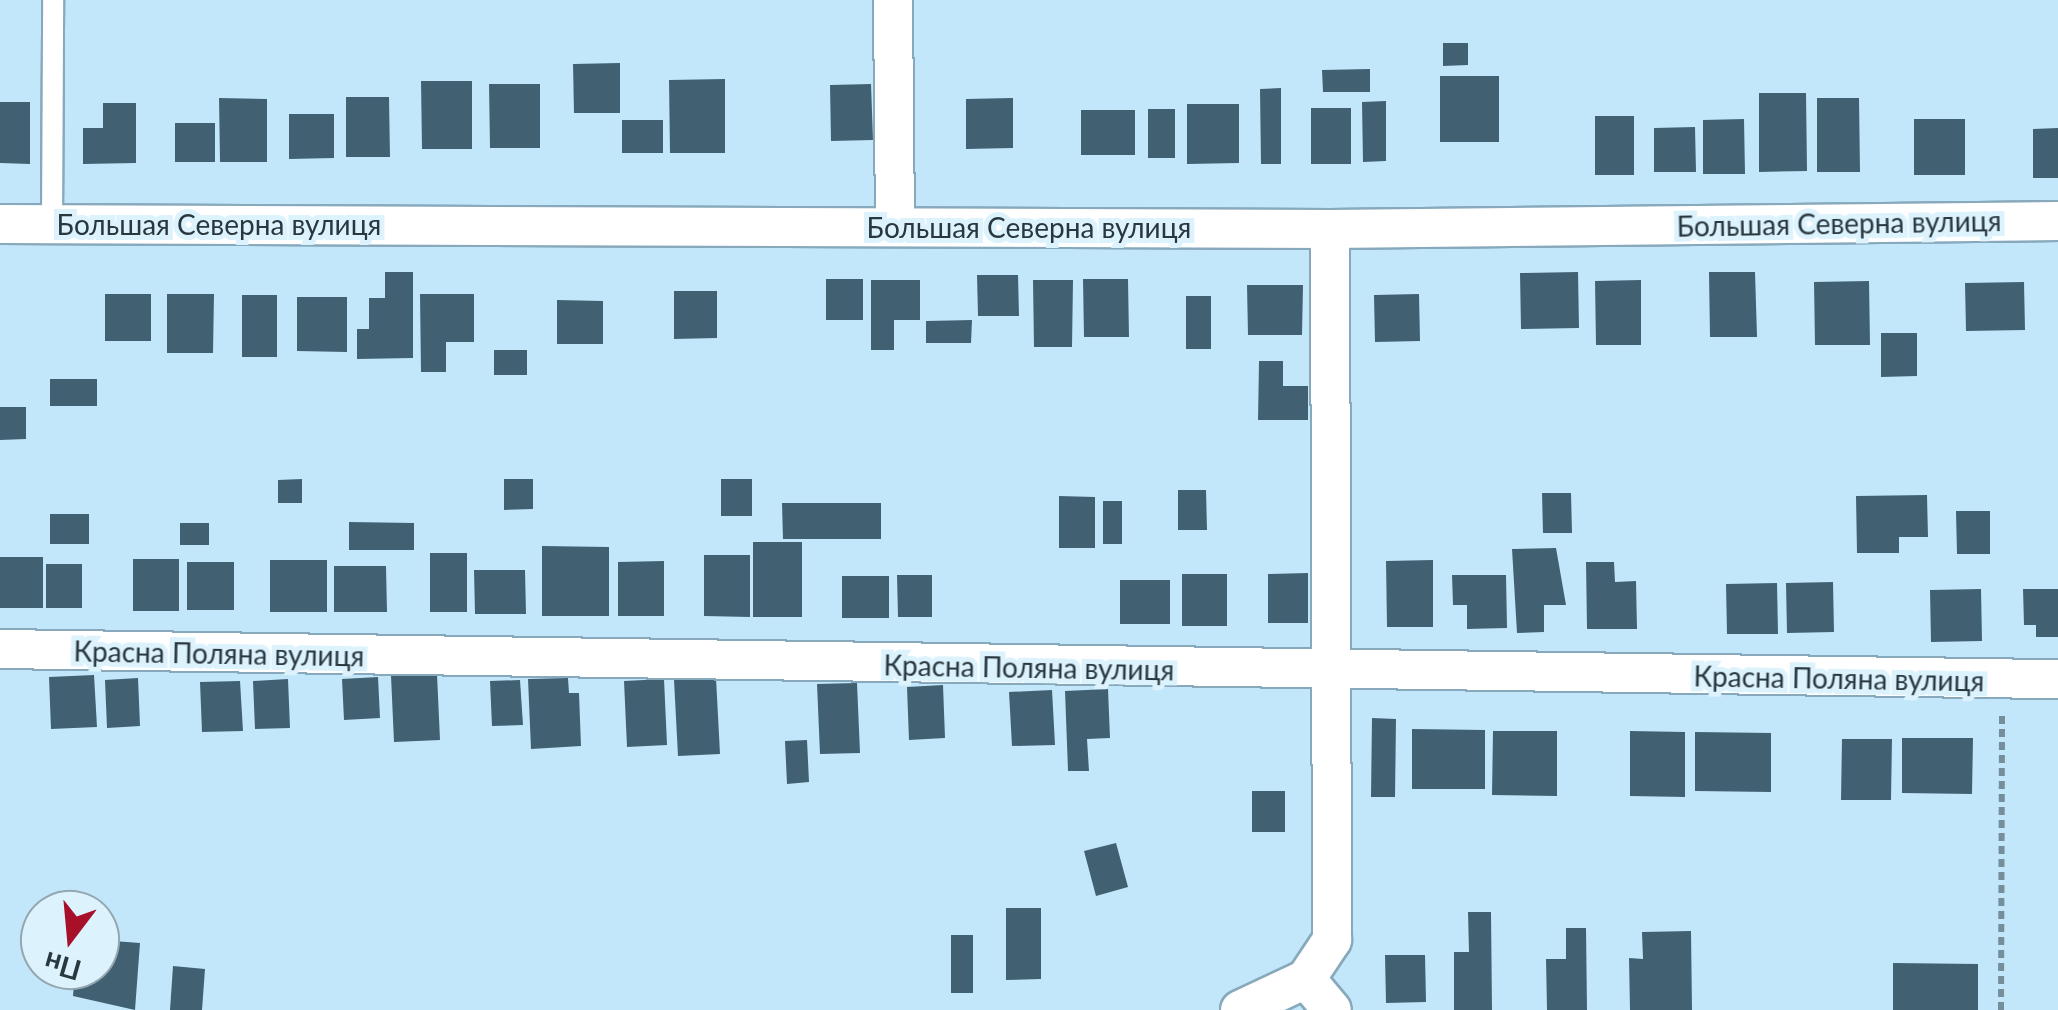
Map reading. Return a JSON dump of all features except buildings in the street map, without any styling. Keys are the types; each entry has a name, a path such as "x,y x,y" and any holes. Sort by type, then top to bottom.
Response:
{"street":[{"path":"893,0 895,226"},
{"name":"Большая Северна вулиця","path":"0,224 1330,230 2058,221"},
{"path":"1240,1010 1306,978 1332,940 1330,230"},
{"name":"Красна Поляна вулиця","path":"0,649 1330,672 2058,679"},
{"path":"1306,978 1332,1010"}],"lane":[{"path":"52,224 53,0"}],"path":[{"path":"2002,680 2002,1010"}]}
